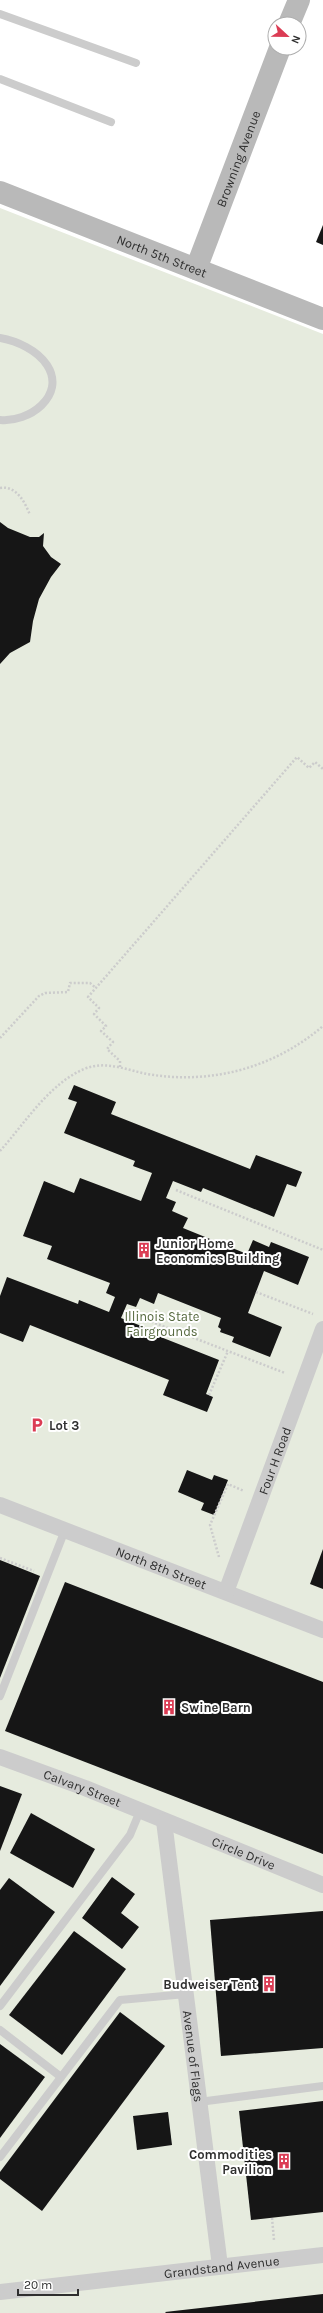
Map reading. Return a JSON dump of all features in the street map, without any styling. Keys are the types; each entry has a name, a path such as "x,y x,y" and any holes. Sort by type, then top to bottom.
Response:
{"main road":[{"path":"292,16 298,0"},
{"name":"Browning Avenue","path":"196,269 277,56"},
{"name":"North 5th Street","path":"0,192 323,319"}],"street":[{"name":"Four H Road","path":"226,1592 319,1322"},
{"name":"North 8th Street","path":"0,1505 323,1630"},
{"name":"Calvary Street","path":"0,1757 84,1788 164,1821"},
{"name":"Circle Drive","path":"164,1821 323,1885"},
{"name":"Avenue of Flags","path":"164,1821 220,2266"},
{"name":"Grandstand Avenue","path":"0,2292 323,2255"}],"lane":[{"path":"0,14 136,63"},
{"path":"0,79 111,122"},
{"path":"0,338 12,340 32,351 47,365 52,376 51,390 46,403 34,413 21,418 0,420"},
{"path":"0,1696 65,1530"},
{"path":"0,2006 130,1835 140,1811"},
{"path":"0,2157 120,2000 186,1994"},
{"path":"0,2030 61,2077"},
{"path":"199,2102 323,2086"}],"path":[{"path":"0,488 8,488 25,501 30,515"},
{"path":"120,1067 120,1061 107,1049 113,1042 101,1032 106,1026 94,1014 99,1008 88,997 297,757 309,768 315,762 323,769"},
{"path":"0,1038 39,996 45,993 68,992 70,983 90,983 96,988"},
{"path":"0,1151 64,1081 86,1068 120,1067 146,1074 189,1078 231,1072 265,1063 281,1056 310,1038 323,1026"},
{"path":"176,1190 323,1250"},
{"path":"256,1292 319,1322"},
{"path":"130,1313 285,1374"},
{"path":"209,1395 228,1351"},
{"path":"219,1558 210,1525 227,1484 244,1491"},
{"path":"0,1558 47,1576"},
{"path":"272,2218 274,2240"}],"green space":[{"name":"Illinois State Fairgrounds","path":"0,208 323,334 323,2313 0,2313"}],"building":[{"path":"323,225 323,245 316,242"},
{"path":"0,522 8,528 30,537 39,537 44,533 43,546 51,557 61,564 51,577 39,599 33,621 30,642 10,653 0,664"},
{"name":"Junior Home Economics Building","path":"74,1085 116,1102 111,1114 250,1169 256,1155 302,1172 296,1187 287,1184 274,1217 203,1188 201,1192 173,1181 166,1198 176,1202 172,1211 188,1218 183,1228 247,1254 253,1240 269,1247 271,1242 309,1257 298,1285 264,1271 248,1313 282,1327 270,1357 232,1342 234,1337 220,1332 221,1329 218,1327 221,1318 158,1293 154,1304 140,1298 136,1307 127,1304 121,1318 149,1329 148,1332 219,1360 206,1394 213,1397 207,1412 163,1395 169,1380 30,1325 23,1342 0,1333 0,1296 7,1277 78,1304 79,1300 109,1312 115,1297 106,1293 110,1283 47,1259 52,1246 23,1236 44,1181 74,1193 80,1178 141,1201 152,1173 133,1166 135,1161 64,1133 77,1102 68,1099"},
{"path":"187,1470 212,1480 214,1475 228,1480 214,1515 201,1510 204,1503 178,1492"},
{"path":"323,1549 323,1589 310,1584"},
{"path":"0,1560 40,1576 0,1678"},
{"name":"Swine Barn","path":"65,1582 323,1682 323,1854 5,1731"},
{"path":"0,1786 22,1794 0,1851"},
{"path":"31,1813 95,1849 73,1888 10,1853"},
{"path":"112,1877 135,1894 121,1913 139,1927 122,1949 82,1918"},
{"path":"9,1878 55,1912 0,1986 0,1890"},
{"name":"Budweiser Tent","path":"323,1911 323,2048 221,2056 210,1920"},
{"path":"74,1931 126,1969 62,2055 9,2015"},
{"path":"120,2012 165,2046 42,2211 0,2179 0,2172"},
{"path":"0,2044 45,2077 0,2138"},
{"name":"Commodities Pavilion","path":"323,2101 323,2212 251,2220 239,2111"},
{"path":"168,2112 172,2145 137,2150 133,2116"},
{"path":"323,2294 323,2313 165,2312"}],"place":[{"name":"Junior Home Economics Building","path":"144,1250"},
{"name":"Lot 3","path":"37,1425"},
{"name":"Swine Barn","path":"169,1707"},
{"name":"Budweiser Tent","path":"269,1984"},
{"name":"Commodities Pavilion","path":"284,2161"}]}
